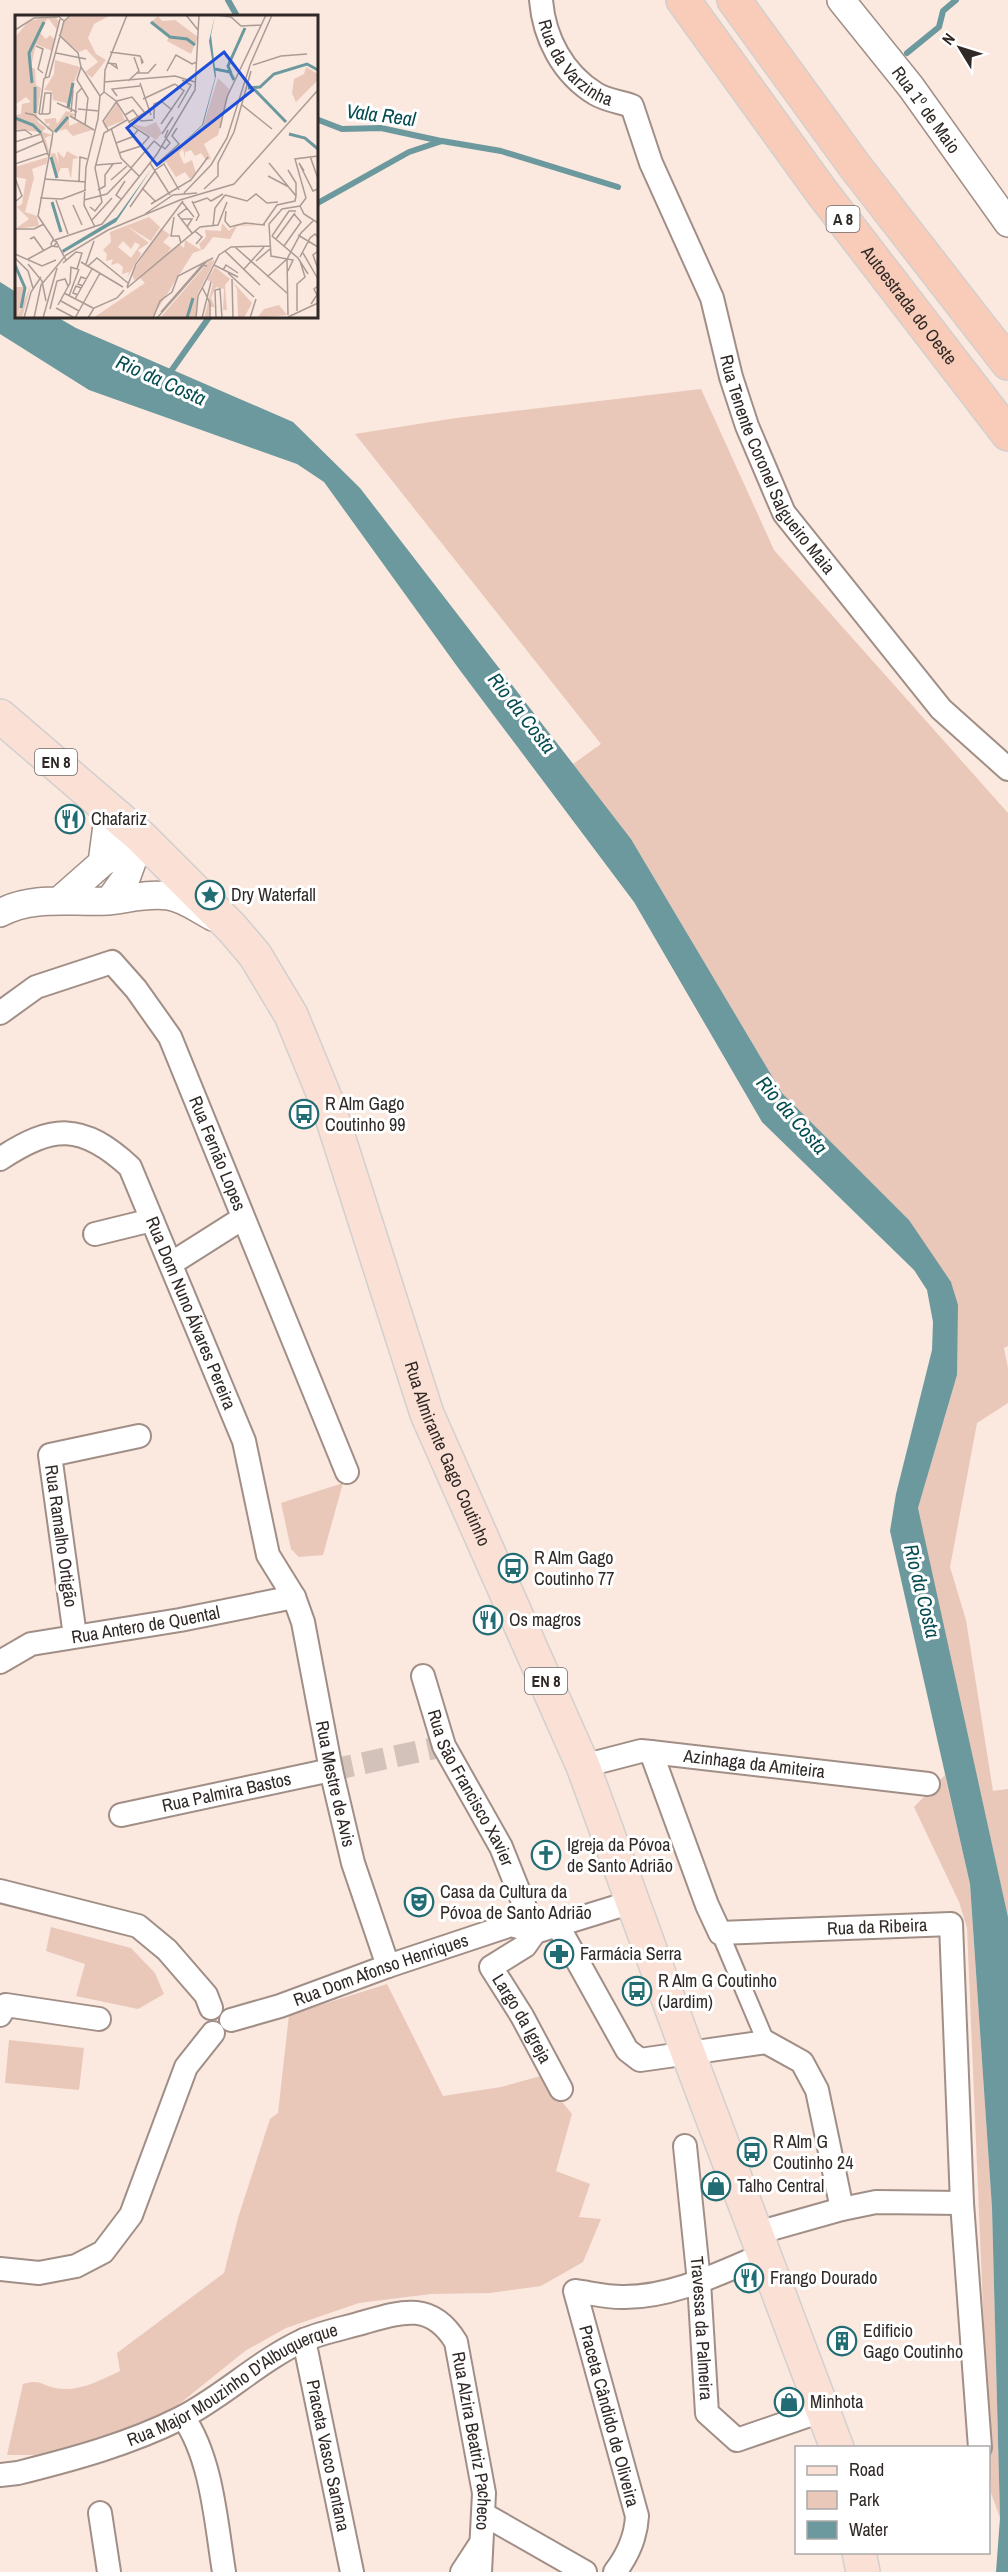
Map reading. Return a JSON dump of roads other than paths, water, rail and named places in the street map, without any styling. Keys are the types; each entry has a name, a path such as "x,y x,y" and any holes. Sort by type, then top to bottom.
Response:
{"highway":[{"name":"Autoestrada do Oeste","path":"683,0 821,191 1008,434"},
{"name":"A 8","path":"734,0 854,165 1008,363"}],"main road":[{"name":"Rua Almirante Gago Coutinho","path":"0,716 141,837 232,928 277,987 309,1054 427,1414 583,1766 836,2446"},
{"path":"859,2554 863,2572"}],"street":[{"name":"Rua da Varzinha","path":"541,0 550,43 569,72 597,94 632,106"},
{"name":"Rua 1º de Maio","path":"840,0 911,87 1008,223"},
{"name":"Rua Tenente Coronel Salgueiro Maia","path":"632,106 651,163 706,281 731,377 747,426 784,513 941,709 1008,769"},
{"path":"102,863 109,810"},
{"path":"60,900 102,863 141,837"},
{"path":"109,901 127,876 141,837"},
{"path":"0,913 14,905 60,900 109,901 145,895 170,896 232,928"},
{"name":"Rua Fernão Lopes","path":"0,1013 36,987 112,962 136,989 170,1037 346,1472"},
{"name":"Rua Dom Nuno Álvares Pereira","path":"0,1159 26,1142 49,1135 71,1133 87,1137 108,1148 130,1167 172,1263 244,1441 268,1555 294,1597"},
{"path":"172,1263 243,1218"},
{"path":"95,1234 152,1220"},
{"name":"Rua Ramalho Ortigão","path":"75,1636 50,1455 139,1436"},
{"name":"Rua Antero de Quental","path":"0,1662 31,1644 180,1620 294,1597"},
{"name":"Rua Mestre de Avis","path":"294,1597 303,1623 331,1770 353,1863 388,1966"},
{"name":"Rua São Francisco Xavier","path":"423,1676 444,1746 501,1847 535,1932"},
{"name":"Azinhaga da Amiteira","path":"583,1766 641,1751 928,1784"},
{"path":"651,1752 720,1933 766,2042"},
{"name":"Rua Palmira Bastos","path":"121,1815 331,1770"},
{"path":"0,1891 138,1926 167,1950 206,1995 218,2020 186,2067 131,2216 103,2252 76,2266 39,2273 0,2269"},
{"name":"Rua Dom Afonso Henriques","path":"218,2020 280,2006 388,1966 511,1925 535,1932 632,1902"},
{"name":"Rua da Ribeira","path":"720,1933 951,1924 962,2203 980,2446"},
{"path":"558,1926 627,2050 639,2060 766,2042 802,2062 817,2090 842,2209"},
{"name":"Largo da Igreja","path":"535,1932 525,1946 491,1967 522,2016 561,2089"},
{"path":"0,2015 6,2005 99,2019"},
{"name":"Travessa da Palmeira","path":"685,2146 699,2282 707,2413 738,2440 824,2410"},
{"path":"699,2282 761,2244 842,2209 876,2202 962,2203"},
{"name":"Praceta Cândido de Oliveira","path":"615,2572 624,2560 636,2534 637,2516 575,2291 622,2298 652,2294 699,2282"},
{"name":"Rua Major Mouzinho D'Albuquerque","path":"0,2475 18,2474 124,2444 183,2417 304,2340 402,2311 437,2319 448,2329 456,2342"},
{"name":"Praceta Vasco Santana","path":"304,2340 352,2572"},
{"name":"Rua Alzira Beatriz Pacheco","path":"456,2342 480,2464 485,2515 480,2572"},
{"path":"183,2417 192,2430 203,2457 224,2572"},
{"path":"99,2512 109,2572"},
{"path":"485,2515 585,2572"},
{"name":"Rua Alzira Beatriz Pacheco","path":"462,2572 482,2542"}],"water":[{"name":"Rio da Costa","path":"0,282 15,291 15,318 59,318 76,328 293,422 360,488 631,839 782,1093 909,1220 951,1282 958,1305 957,1375 918,1508 1008,1917 1008,2572 996,2572 1000,2518 992,2208 970,1884 890,1531 896,1494 932,1350 933,1322 927,1290 914,1270 762,1122 634,902 459,669 324,482 297,464 89,390 0,334"}],"waterway":[{"name":"Vala Real","path":"228,0 236,15"},
{"path":"907,53 939,27 943,11 956,0"},
{"name":"Vala Real","path":"318,120 342,129 381,128 441,141"},
{"path":"318,203 409,152 442,141 501,151 618,187"},
{"name":"Rio da Costa","path":"169,374 209,318"}],"tunnel":[{"path":"331,1770 444,1746"}],"place":[{"name":"Chafariz","path":"70,819"},
{"name":"Dry Waterfall","path":"210,895"},
{"name":"R Alm Gago Coutinho 99","path":"304,1114"},
{"name":"R Alm Gago Coutinho 77","path":"513,1568"},
{"name":"Os magros","path":"488,1620"},
{"name":"Igreja da Póvoa de Santo Adrião","path":"546,1855"},
{"name":"Casa da Cultura da Póvoa de Santo Adrião","path":"419,1902"},
{"name":"Farmácia Serra","path":"559,1954"},
{"name":"R Alm G Coutinho (Jardim)","path":"637,1991"},
{"name":"R Alm G Coutinho 24","path":"752,2152"},
{"name":"Talho Central","path":"716,2186"},
{"name":"Frango Dourado","path":"749,2278"},
{"name":"Edificio Gago Coutinho","path":"842,2341"},
{"name":"Minhota","path":"789,2402"}]}
